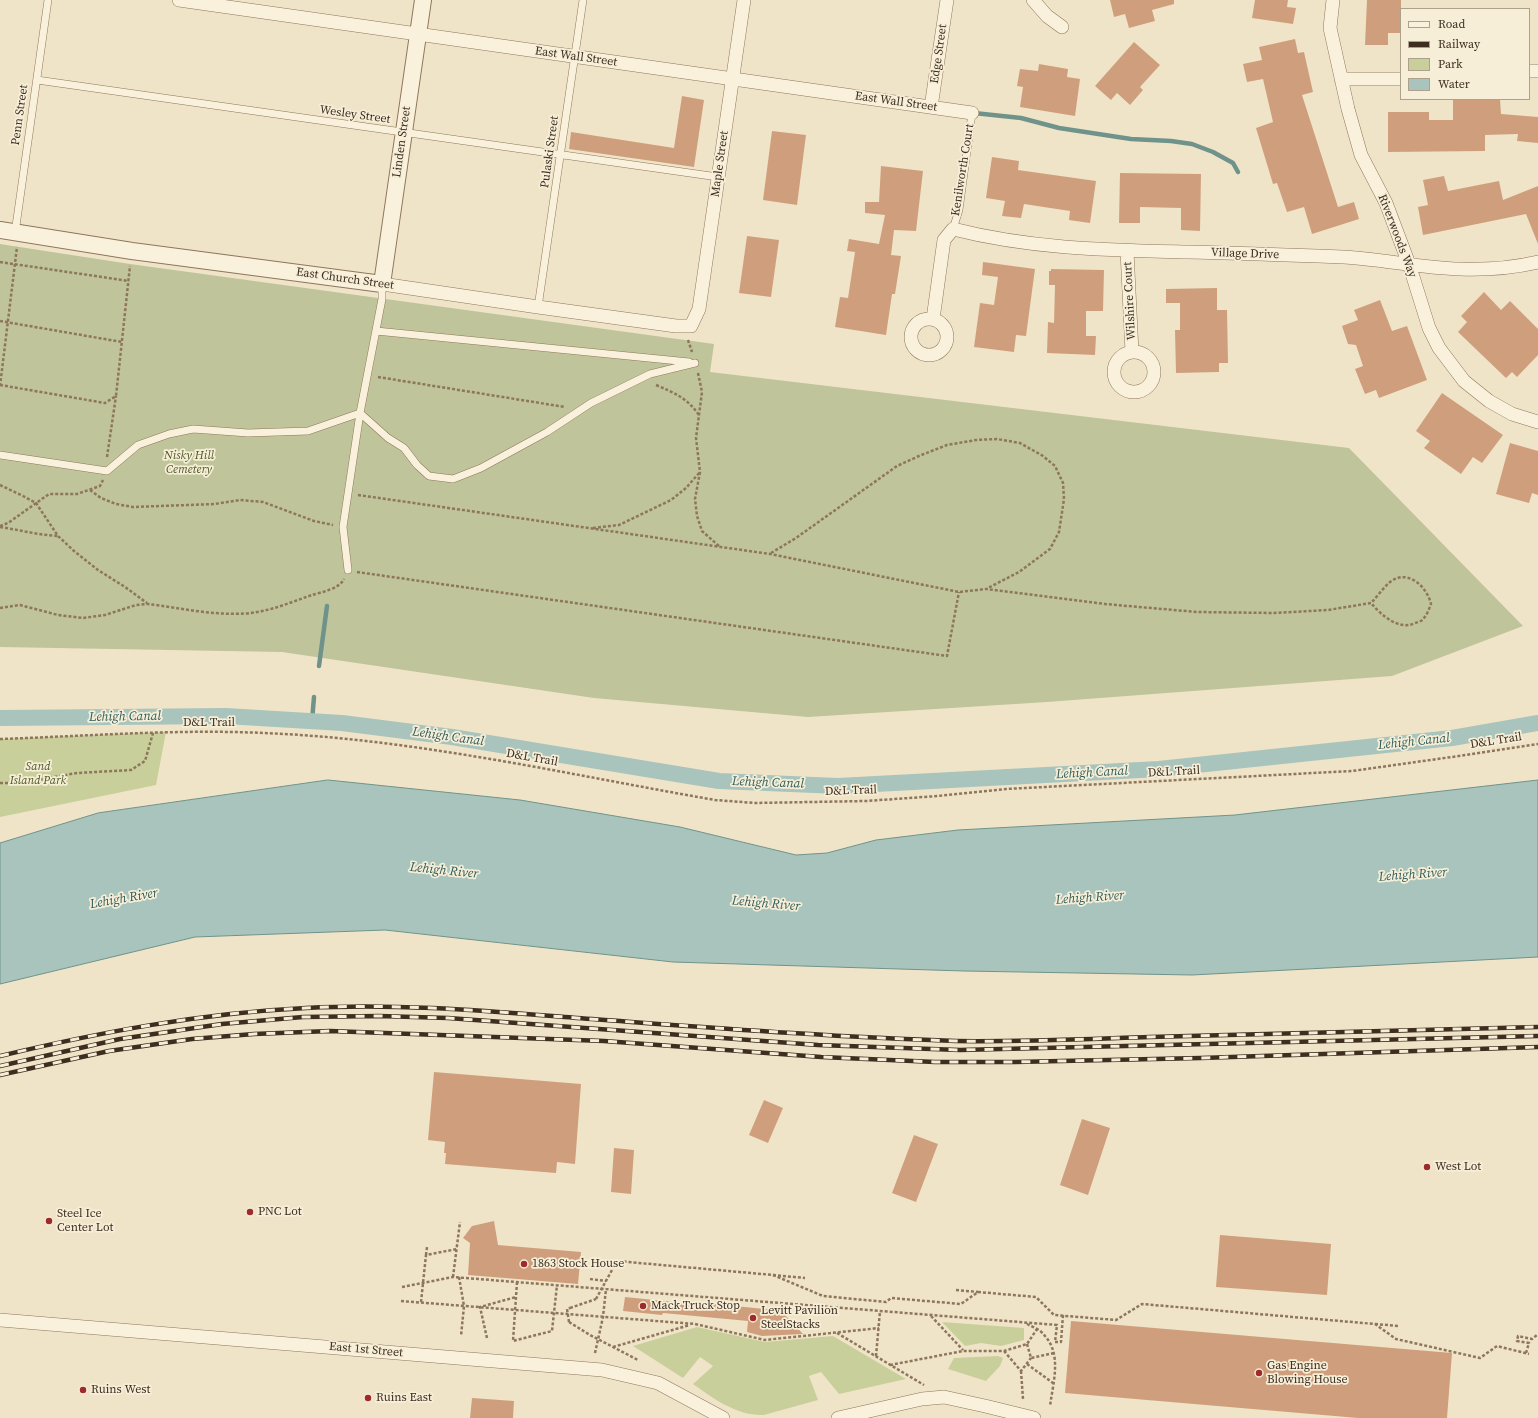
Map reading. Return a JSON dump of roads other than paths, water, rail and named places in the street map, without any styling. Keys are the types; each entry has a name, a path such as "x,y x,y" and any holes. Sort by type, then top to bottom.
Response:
{"street":[{"name":"East Wall Street","path":"179,0 972,113"},
{"name":"Linden Street","path":"382,284 423,0"},
{"name":"Maple Street","path":"691,326 699,309 744,0"},
{"name":"Edge Street","path":"931,107 947,0"},
{"path":"1033,0 1047,16 1062,27"},
{"name":"Riverwoods Way","path":"1333,0 1330,28 1341,79 1361,155 1386,203 1409,264 1429,328 1439,348 1464,381 1489,401 1512,414 1538,422"},
{"path":"1341,79 1400,79"},
{"name":"Village Drive","path":"953,229 984,237 1018,243 1068,248 1365,258 1460,269 1509,268 1538,262"},
{"name":"Kenilworth Court","path":"933,319 944,240 953,229"},
{"name":"East Church Street","path":"7,232 132,251 382,284 676,326 691,326"},
{"name":"Wilshire Court","path":"1128,251 1132,352"},
{"name":"East 1st Street","path":"0,1320 602,1370 658,1383 723,1418"},
{"path":"838,1418 922,1399 944,1397 1034,1418"}],"lane":[{"name":"Penn Street","path":"7,232 37,80 48,0"},
{"name":"Pulaski Street","path":"538,307 583,0"},
{"name":"Wesley Street","path":"37,80 718,177"},
{"name":"Kenilworth Court","path":"953,229 959,210 972,113"},
{"path":"348,570 343,527 360,413 382,299 382,284"},
{"path":"360,413 388,438 404,448 417,465 429,476 452,479 481,468 546,432 581,409 650,374 695,363 376,332"},
{"path":"0,455 107,471 138,445 169,434 193,429 255,433 308,431 360,413"}],"water":[{"name":"Lehigh River","path":"328,780 520,800 680,827 796,855 827,853 876,840 958,830 1235,815 1538,780 1538,957 1192,975 964,971 673,962 385,930 195,937 0,984 0,843 98,813"}],"waterway":[{"path":"974,113 1021,118 1059,128 1131,139 1171,141 1192,144 1213,152 1233,163 1238,172"},
{"path":"319,666 327,606"},
{"path":"312,721 314,697"},
{"name":"Lehigh Canal","path":"0,718 226,716 342,723 452,737 719,781 838,786 1159,769 1452,738 1538,723"}],"railway":[{"path":"0,1056 76,1039 190,1019 229,1014 306,1008 374,1006 442,1008 766,1031 956,1041 1053,1040 1538,1027"},
{"path":"0,1066 120,1039 222,1024 303,1017 379,1016 448,1018 818,1045 960,1050 1538,1036"},
{"path":"0,1075 109,1051 192,1039 254,1034 330,1031 604,1041 821,1057 935,1062 1015,1062 1201,1058 1538,1047"}],"place":[{"name":"West Lot","path":"1427,1167"},
{"name":"PNC Lot","path":"250,1212"},
{"name":"Steel Ice Center Lot","path":"49,1221"},
{"name":"1863 Stock House","path":"524,1264"},
{"name":"Mack Truck Stop","path":"643,1306"},
{"name":"Levitt Pavilion SteelStacks","path":"753,1318"},
{"name":"Gas Engine Blowing House","path":"1259,1373"},
{"name":"Ruins West","path":"83,1390"},
{"name":"Ruins East","path":"368,1398"}],"park label":[{"name":"Nisky Hill Cemetery","path":"189,463"},
{"name":"Sand Island Park","path":"38,774"}]}
